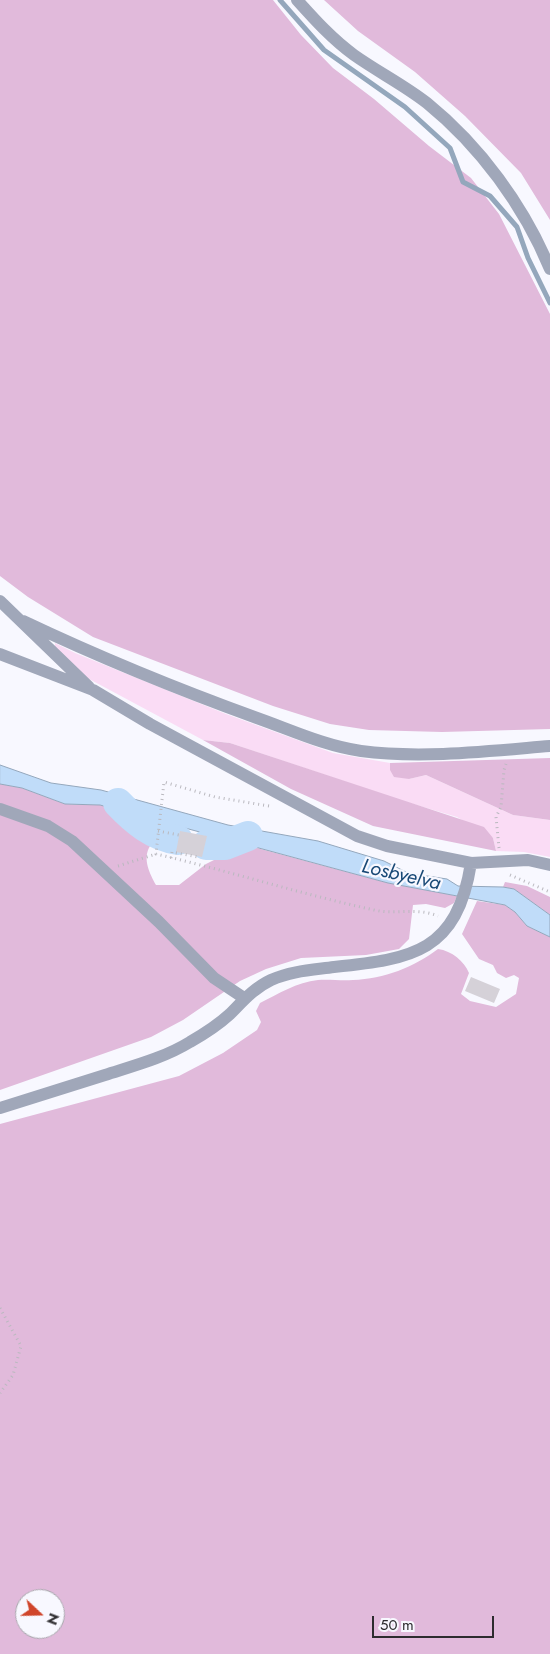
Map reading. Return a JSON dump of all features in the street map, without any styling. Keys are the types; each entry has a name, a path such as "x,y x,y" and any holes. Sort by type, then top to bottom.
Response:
{"street":[{"path":"297,0 338,42 426,103 459,132 519,209 550,269"},
{"path":"3,608 23,621 111,661 222,706 338,746 359,751 396,754 550,746"},
{"path":"23,621 93,690"},
{"path":"0,654 93,690 150,724 357,836 387,846 471,863 528,860 550,865"},
{"path":"0,809 48,826 72,841 108,872 214,978 244,998"},
{"path":"0,1108 128,1068 173,1050 213,1027 244,998 270,980 295,972 369,964 409,954 434,940 452,922 464,899 471,863"}],"path":[{"path":"500,861 496,817 501,807 504,770 509,757 508,749"},
{"path":"156,853 164,782 240,802 276,806 296,804"},
{"path":"158,831 179,835"},
{"path":"171,858 172,852 198,857"},
{"path":"108,872 124,863 156,853 380,912 427,911 452,922"},
{"path":"510,876 550,892"},
{"path":"0,1308 20,1346 13,1374 0,1393"}],"shaded area":[{"path":"0,0 273,0 301,35 333,68 471,178 499,214 550,314 550,729 442,732 369,730 330,724 273,706 93,637 28,597 0,576"},
{"path":"324,0 550,0 550,220 521,173 465,116 415,72 358,31"},
{"path":"55,643 75,653 226,714 333,753 390,763 390,770 409,779 426,775 513,815 550,820 550,857 524,852 496,851 493,838 457,817 403,801 230,743 203,740 78,673 55,649"},
{"path":"203,740 230,743 484,827 493,838 496,851 373,826 291,789"},
{"path":"550,758 550,820 513,815 426,775 409,779 394,777 390,770 390,763"},
{"path":"0,784 22,788 65,804 100,805 167,824 164,831 150,846 147,856 151,876 156,885 179,885 206,864 242,844 388,883 457,896 454,903 445,908 426,904 413,905 409,939 399,949 366,955 301,958 266,969 240,981 183,1020 151,1037 0,1090"},
{"path":"505,882 527,886 550,897 550,915 514,889 503,887"},
{"path":"477,901 505,905 515,912 527,926 550,937 550,1654 0,1654 0,1124 179,1076 223,1053 257,1030 261,1022 256,1011 260,1003 288,989 310,981 376,977 398,971 438,949 453,954 467,969 469,973 461,994 470,1001 496,1007 516,994 519,978 514,975 506,978 497,973 493,965 479,959 462,934"}],"water":[{"path":"0,765 51,783 101,790 228,825 318,841 384,861 408,873 447,879 458,886 514,889 550,915 550,937 527,926 515,912 505,905 388,883 100,805 65,804 22,788 0,784"}],"building":[{"path":"180,831 207,836 202,857 176,852"},
{"path":"471,977 500,989 494,1003 465,991"}],"waterway":[{"path":"280,0 324,50 405,107 450,148 463,182 490,196 517,227 528,258 550,303"},
{"name":"Losbyelva","path":"118,803 145,827 160,835 178,840"},
{"name":"Losbyelva","path":"206,845 225,845 248,836"}]}
